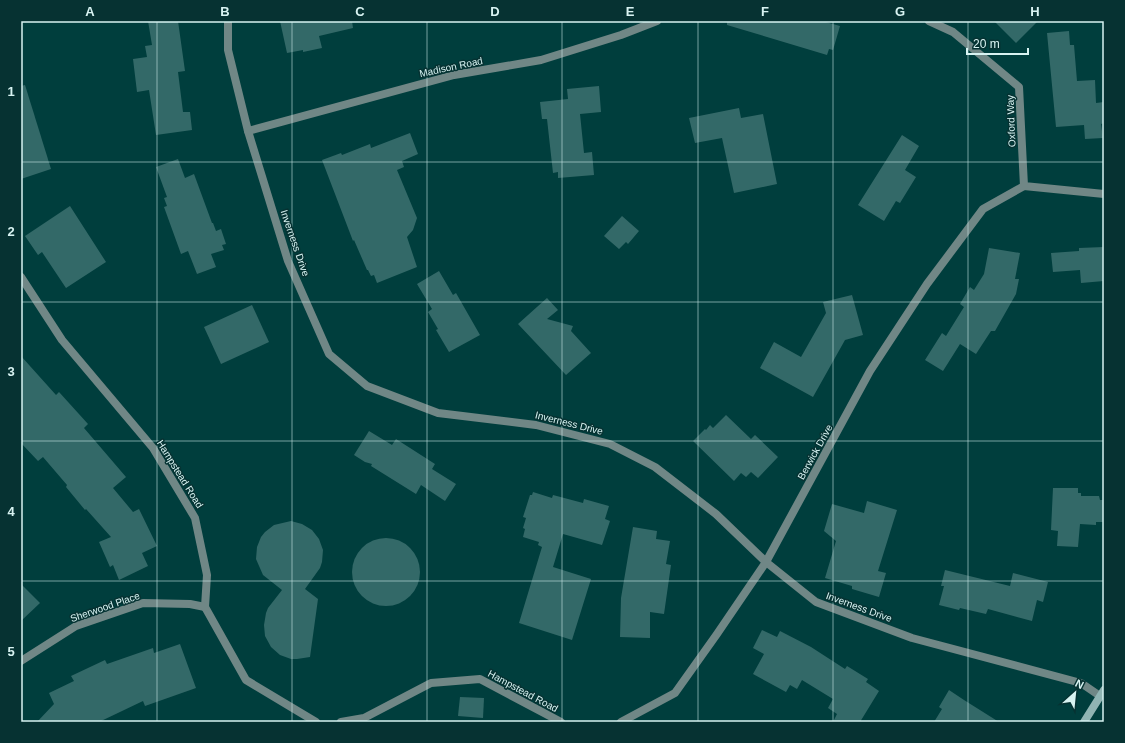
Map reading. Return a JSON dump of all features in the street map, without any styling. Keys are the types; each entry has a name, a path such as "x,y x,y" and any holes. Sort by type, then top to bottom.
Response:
{"main road":[{"path":"1084,722 1102,693"}],"street":[{"name":"Inverness Drive","path":"228,21 228,50 248,131 288,261 329,354 367,386 438,413 536,424 610,444 655,467 704,504 766,562 816,602 912,638 1081,683 1102,693"},
{"name":"Madison Road","path":"248,131 454,75 541,60 621,35 658,21"},
{"name":"Oxford Way","path":"929,21 953,32 1019,87 1024,186"},
{"path":"1024,186 1104,194"},
{"name":"Berwick Drive","path":"621,722 675,694 766,562 870,371 927,284 983,209 1024,186"},
{"name":"Hampstead Road","path":"21,276 62,340 153,448 195,518 207,575 205,607"},
{"name":"Sherwood Place","path":"21,661 76,626 143,603 190,604 205,607"},
{"path":"205,607 246,680 316,722"},
{"name":"Hampstead Road","path":"341,722 364,718 431,683 480,679 561,722"}],"building":[{"path":"148,21 178,21 185,71 178,72 183,112 190,112 192,130 156,135 149,90 137,92 133,59 147,57 145,46 152,45"},
{"path":"280,21 352,21 353,28 319,36 322,48 303,52 303,50 287,53"},
{"path":"727,21 822,21 840,26 833,50 829,49 827,55 727,25"},
{"path":"994,21 1038,21 1016,43"},
{"path":"1069,31 1070,45 1074,45 1077,81 1095,80 1096,103 1104,102 1104,123 1101,124 1103,138 1085,139 1084,125 1056,127 1047,33"},
{"path":"25,85 51,169 21,179 21,86"},
{"path":"599,86 601,112 580,114 584,153 592,152 594,175 558,178 558,172 553,173 547,119 542,119 540,102 568,99 567,89"},
{"path":"739,108 741,118 763,114 777,184 734,193 722,138 695,143 689,118"},
{"path":"410,133 418,154 402,161 404,167 397,170 417,218 413,230 407,237 417,267 377,283 374,275 371,276 367,270 354,240 353,241 322,160 341,153 342,155 370,144 371,148"},
{"path":"902,135 919,146 905,170 916,177 900,203 896,201 884,221 858,205"},
{"path":"178,159 185,178 194,174 212,223 216,231 221,229 226,244 222,245 224,250 211,254 216,267 197,274 188,251 181,254 164,207 167,206 164,198 167,197 156,167"},
{"path":"70,206 106,262 66,288 42,252 38,255 25,236"},
{"path":"622,216 639,231 628,244 626,242 619,249 604,236"},
{"path":"1104,247 1104,281 1081,283 1080,270 1053,272 1051,253 1079,251 1079,248"},
{"path":"989,248 1020,253 1015,279 1019,279 1016,294 995,331 991,331 976,354 960,344 943,371 925,360 942,333 946,336 964,307 960,304 970,287 974,290 984,274"},
{"path":"439,271 453,295 456,293 480,335 449,352 436,330 438,329 428,312 432,309 417,284"},
{"path":"852,295 863,335 845,340 813,397 760,368 774,342 801,357 826,313 823,302"},
{"path":"547,298 558,310 547,319 573,326 571,331 591,353 566,375 518,324"},
{"path":"252,305 269,342 221,364 204,327"},
{"path":"21,356 56,395 59,392 88,424 84,428 126,477 113,488 133,512 139,509 157,546 142,553 148,566 119,580 113,565 110,567 99,542 111,537 86,509 85,510 66,487 67,485 43,457 38,461 21,443"},
{"path":"726,415 751,439 755,435 778,457 758,478 751,472 746,477 741,473 734,481 693,441 710,425 713,428"},
{"path":"369,431 392,445 396,439 435,464 432,469 456,484 445,501 421,485 416,494 371,466 372,464 365,462 354,455"},
{"path":"1053,488 1078,488 1078,493 1081,493 1081,496 1099,496 1100,500 1104,500 1104,522 1096,522 1096,525 1080,524 1078,547 1057,546 1058,531 1051,530"},
{"path":"533,492 552,498 553,495 583,503 584,499 609,506 605,519 610,521 602,545 563,534 553,567 591,579 572,640 519,623 542,547 538,545 539,542 523,537 525,529 523,528 526,518 523,517 530,495 532,495"},
{"path":"867,501 897,510 878,571 886,573 879,597 852,589 852,586 825,578 836,541 824,531 832,504 864,513"},
{"path":"291,521 302,524 312,530 319,539 323,550 320,568 305,589 318,599 310,657 297,659 291,659 280,655 271,647 265,636 264,625 266,613 268,608 282,590 263,575 256,559 257,547 265,532 274,525"},
{"path":"633,527 657,531 656,539 670,541 666,564 671,565 664,614 650,612 650,638 620,637 621,598"},
{"path":"386,538 399,541 410,548 417,559 420,572 417,585 410,596 399,603 386,606 373,603 362,596 355,585 352,572 355,559 362,548 373,541"},
{"path":"945,570 1010,586 1013,573 1048,582 1043,602 1037,600 1032,621 988,609 986,614 939,605 944,586 941,586"},
{"path":"21,584 40,603 21,621"},
{"path":"762,630 777,637 780,631 811,647 845,669 847,666 868,679 866,682 879,691 860,722 833,722 837,714 828,708 833,699 802,680 797,689 790,685 786,692 753,674 764,654 753,648"},
{"path":"180,644 196,688 145,706 143,701 99,722 37,722 54,704 49,693 74,681 71,676 105,660 107,664 153,648 154,653"},
{"path":"949,690 999,722 934,722 942,709 939,707"},
{"path":"460,697 484,698 483,718 458,716"}]}
